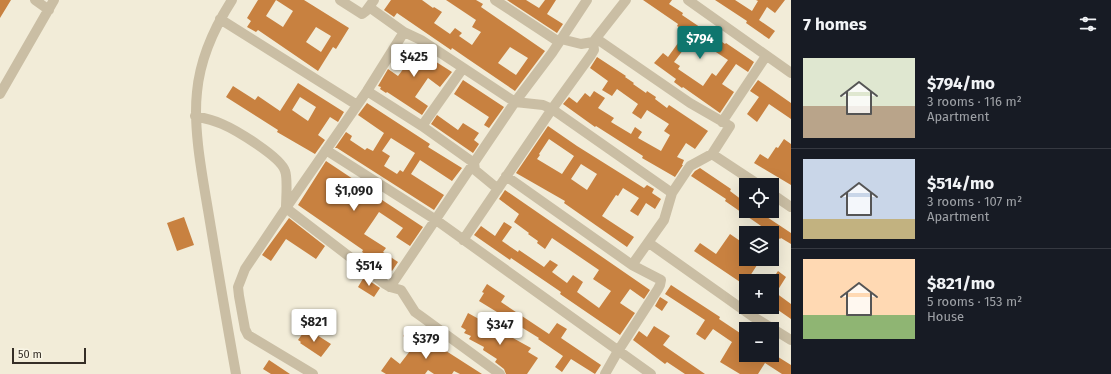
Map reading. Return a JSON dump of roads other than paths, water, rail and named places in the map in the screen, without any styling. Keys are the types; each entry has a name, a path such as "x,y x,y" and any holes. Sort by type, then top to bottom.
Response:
{"street":[{"path":"35,0 50,10"},
{"path":"0,94 50,10 54,0"},
{"path":"232,0 220,19 206,51 197,91 195,116 206,196 236,374"},
{"path":"340,0 360,13 364,13 372,4 404,32 421,40 515,102 543,105 552,109 672,193"},
{"path":"495,0 508,4 560,40 581,44 595,41 690,103 730,126 712,154 690,166 672,193 664,220 632,265"},
{"path":"390,287 515,102 587,0"},
{"path":"463,240 552,109 591,55 594,50 595,41 626,0"},
{"path":"688,0 791,73"},
{"path":"220,19 358,105"},
{"path":"312,374 248,335 245,329 238,286 245,269 358,105 404,32"},
{"path":"722,122 766,56"},
{"path":"422,126 463,68"},
{"path":"367,91 422,126 474,163 475,170 498,189"},
{"path":"195,116 220,123 233,129 276,159 283,166 286,172 286,208"},
{"path":"326,150 436,220 651,374"},
{"path":"712,154 748,178"},
{"path":"506,176 632,265 659,278 661,282 658,289 605,374"},
{"path":"779,199 791,207"},
{"path":"286,208 390,287 402,291 418,315 500,374"},
{"path":"649,243 752,316 791,340"}]}
